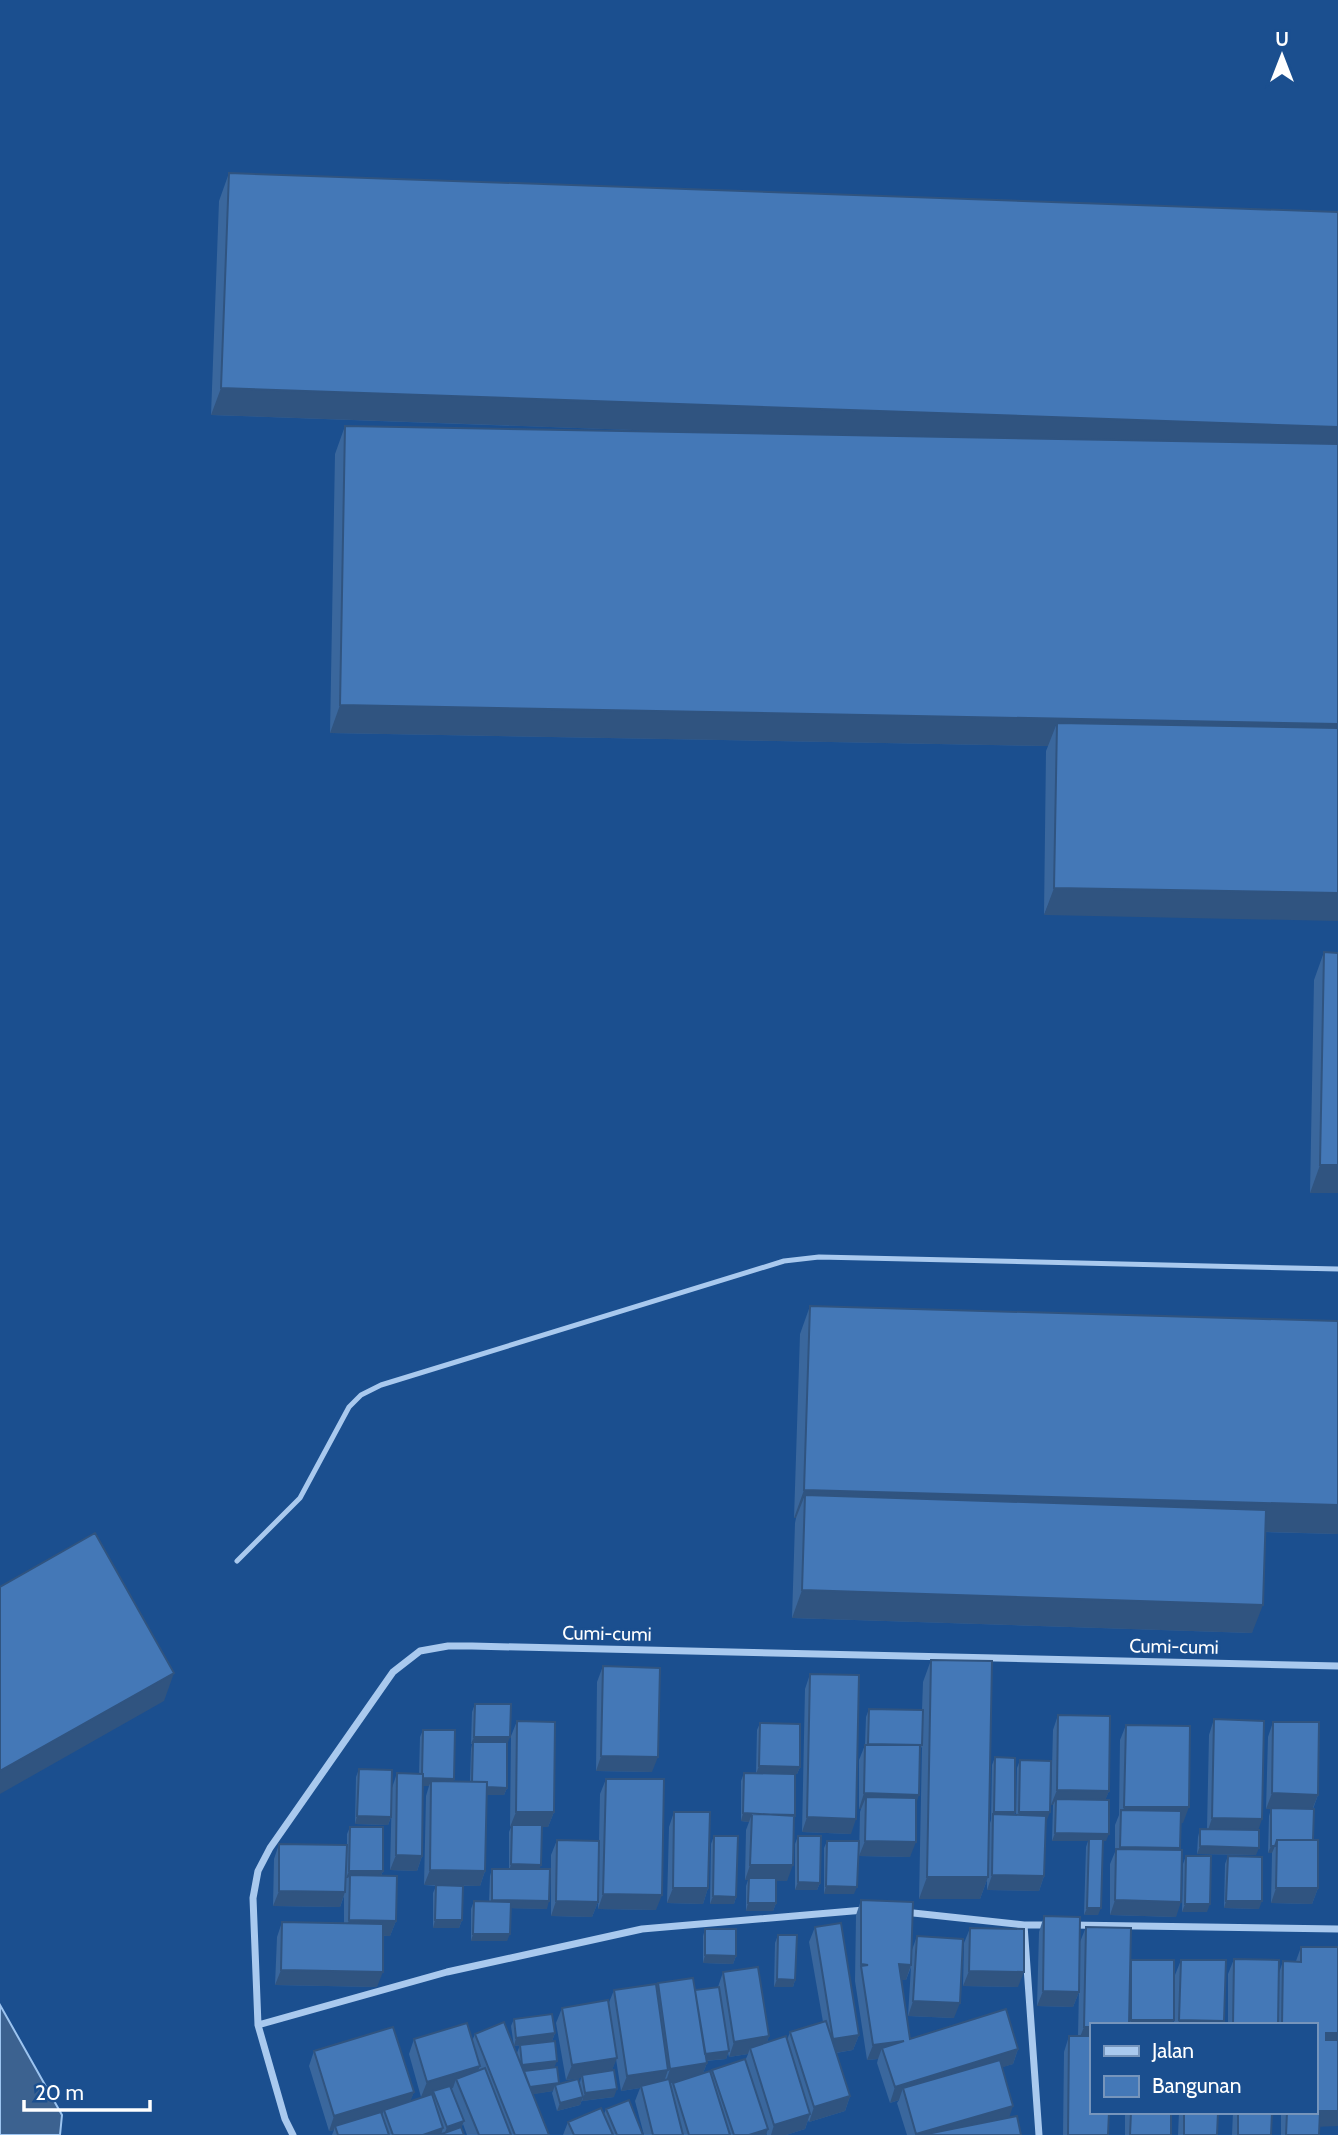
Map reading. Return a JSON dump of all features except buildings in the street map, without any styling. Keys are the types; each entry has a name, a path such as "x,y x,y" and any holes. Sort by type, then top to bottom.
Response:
{"street":[{"name":"Cumi-cumi","path":"293,2135 285,2119 258,2025 253,1898 258,1871 270,1848 393,1672 420,1651 448,1646 472,1646 1338,1666"},
{"path":"258,2025 447,1972 642,1929 873,1910"},
{"path":"899,1912 1024,1925 1051,1925"},
{"path":"1024,1925 1039,2135"},
{"path":"1065,1926 1338,1929"}],"lane":[{"path":"237,1561 300,1498 349,1407 361,1395 381,1385 784,1261 832,1257 1338,1269"}],"water":[{"path":"0,2005 62,2115 60,2135 0,2135"}]}
